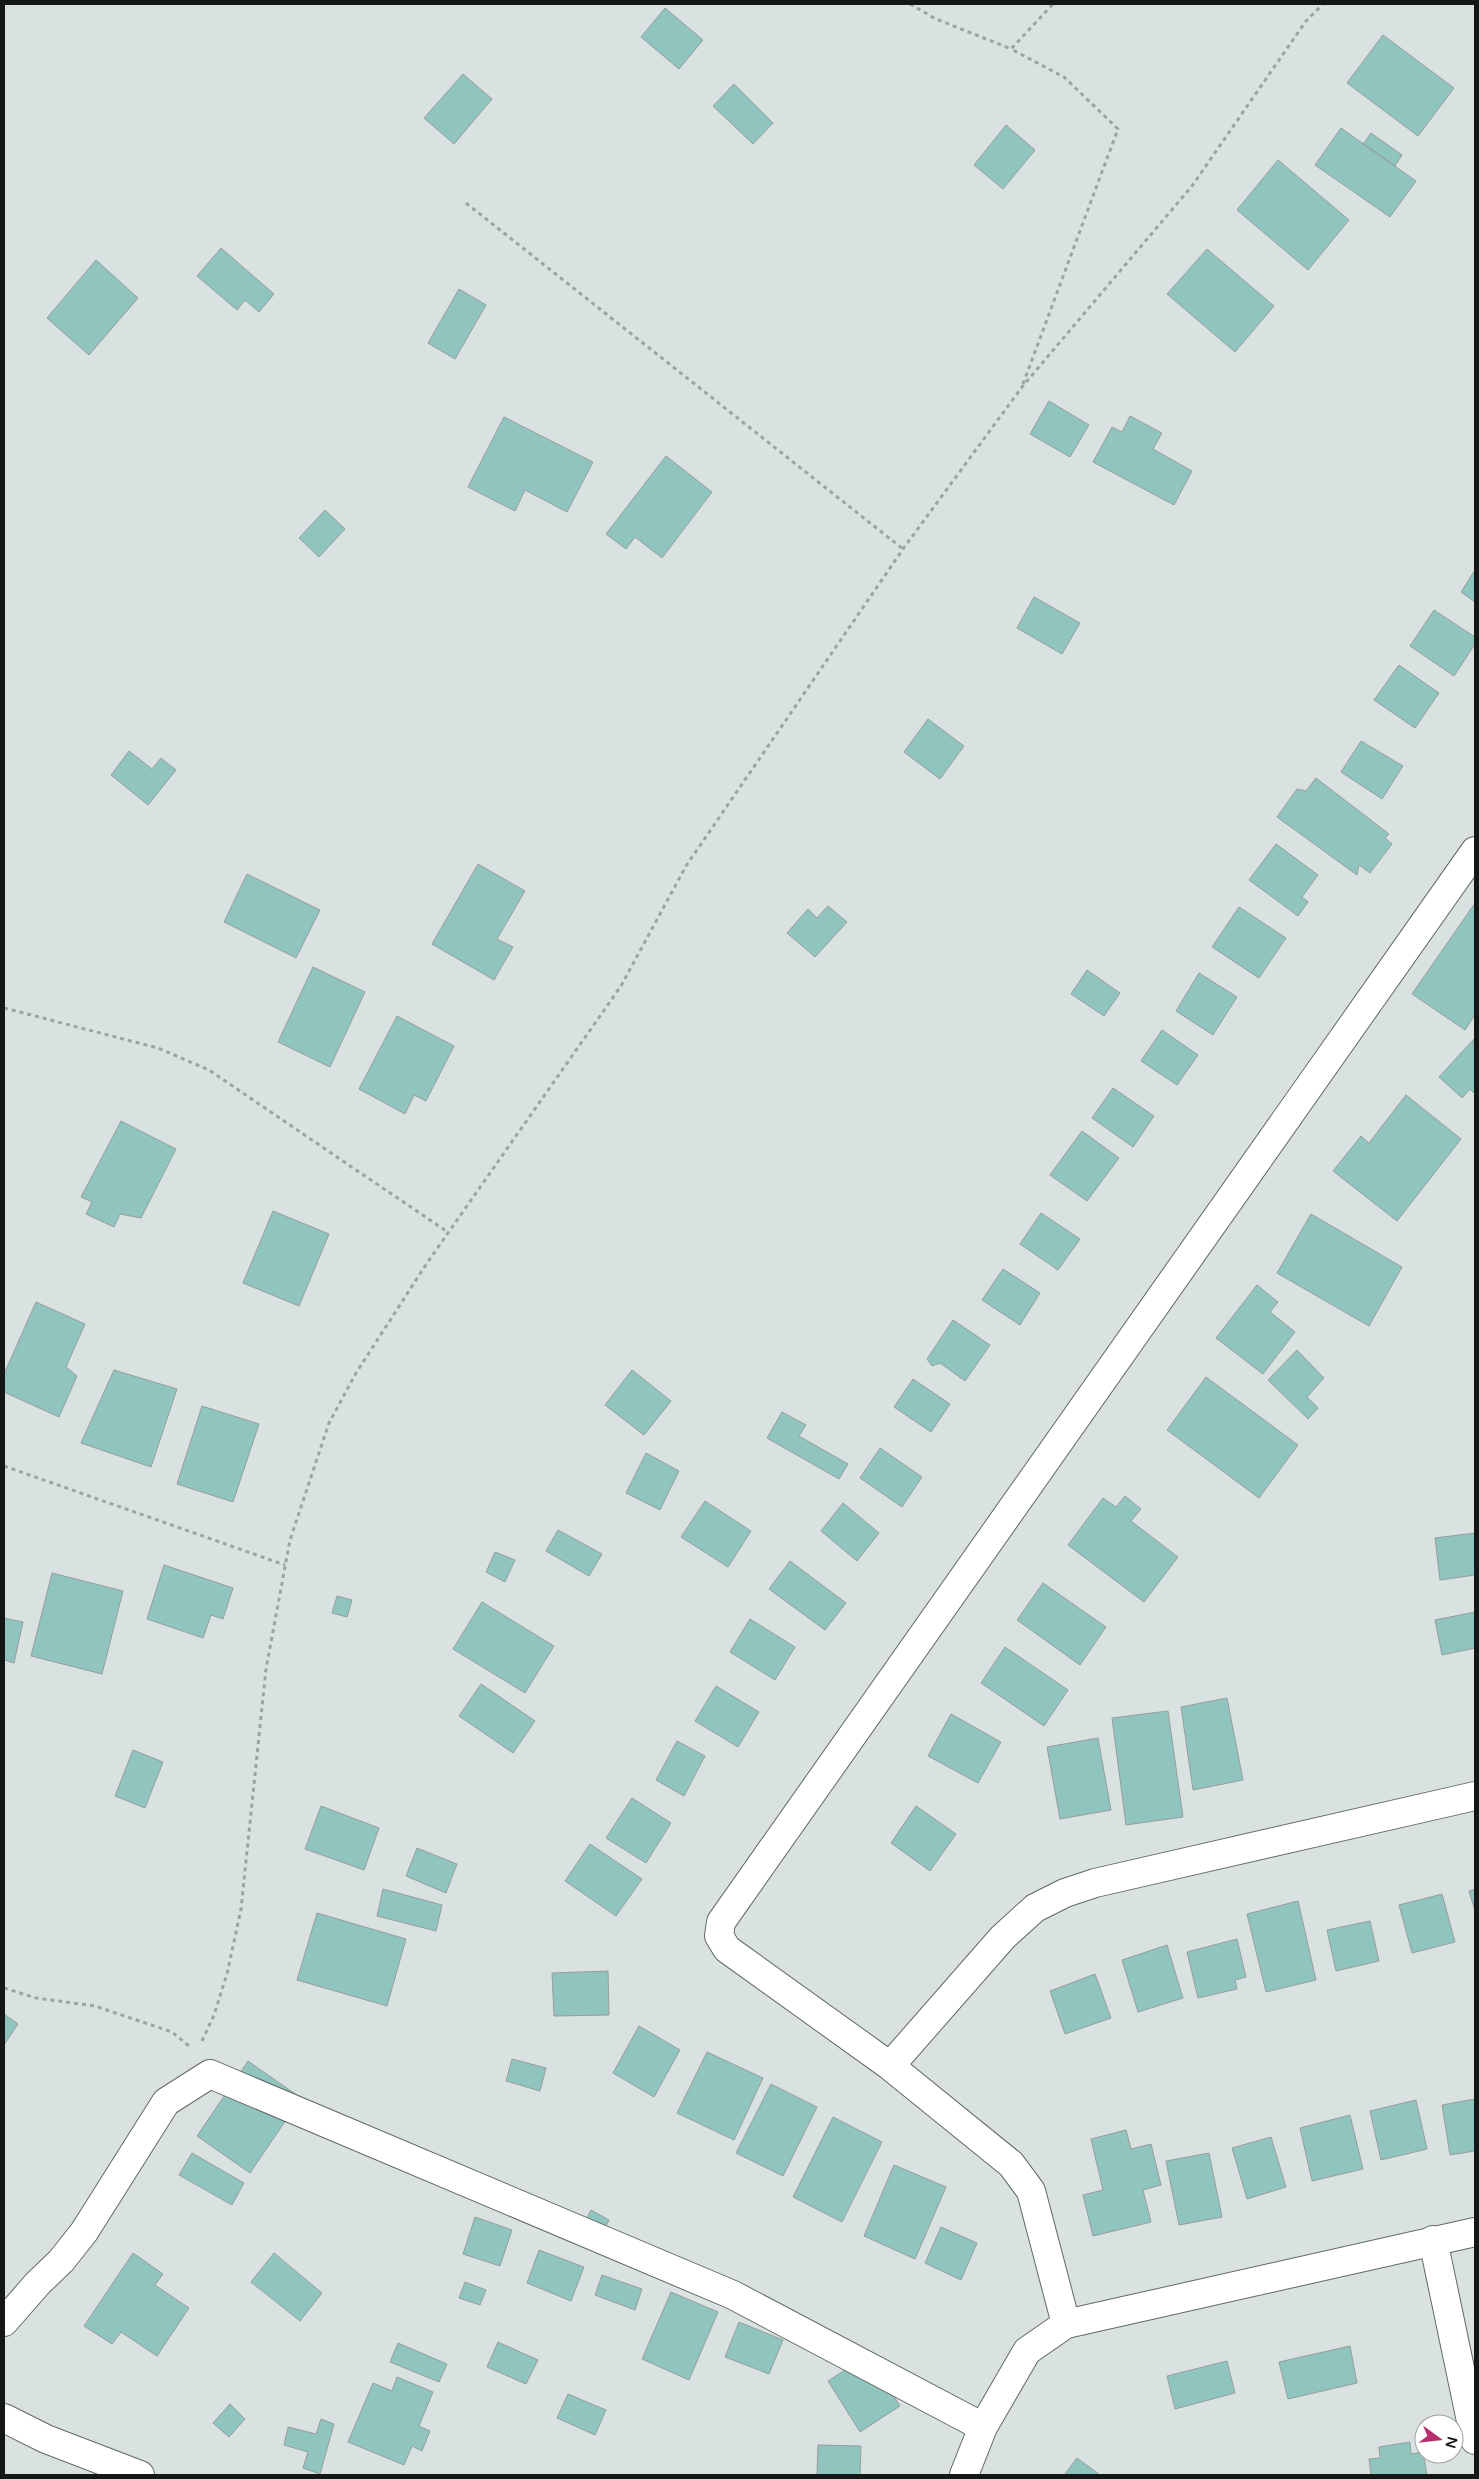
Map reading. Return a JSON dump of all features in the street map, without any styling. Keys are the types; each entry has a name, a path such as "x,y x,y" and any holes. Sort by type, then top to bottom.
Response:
{"street":[{"path":"1066,2324 1031,2191 1011,2164 890,2066 727,1949 719,1936 721,1922 1475,852"},
{"path":"890,2066 1002,1937 1035,1908 1065,1893 1095,1883 1475,1796"},
{"path":"4,2322 38,2283 61,2261 84,2232 166,2102 203,2063 733,2295 983,2427"},
{"path":"964,2475 983,2427 1026,2351 1066,2324 1475,2232"},
{"path":"1434,2240 1475,2440"},
{"path":"4,2418 108,2469 140,2475"}],"path":[{"path":"910,4 934,18 1011,49 1064,77 1118,130 1022,387"},
{"path":"1011,49 1053,4"},
{"path":"203,2063 242,1909 266,1669 292,1531 329,1423 356,1373 449,1233 616,993 686,866 903,549 1022,387 1192,186 1306,21 1323,4"},
{"path":"466,203 903,549"},
{"path":"4,1008 158,1048 209,1070 449,1233"},
{"path":"4,1466 285,1565"},
{"path":"4,1988 36,1998 95,2006 172,2032 203,2063"}],"building":[{"path":"665,8 703,40 679,69 641,37"},
{"path":"1383,35 1454,88 1418,136 1347,83"},
{"path":"463,74 492,99 454,144 424,118"},
{"path":"734,84 773,123 753,144 713,106"},
{"path":"1006,125 1035,150 1003,189 974,165"},
{"path":"1341,128 1416,181 1390,217 1315,165"},
{"path":"1371,133 1402,155 1395,166 1363,144"},
{"path":"1278,160 1349,220 1308,270 1237,210"},
{"path":"221,248 274,294 259,312 245,300 237,310 197,276"},
{"path":"1207,249 1274,306 1235,352 1167,294"},
{"path":"96,260 138,298 89,355 47,318"},
{"path":"459,289 486,305 455,359 428,343"},
{"path":"1049,401 1089,425 1070,457 1030,434"},
{"path":"1130,416 1162,433 1153,449 1192,471 1174,505 1093,462 1112,427 1122,432"},
{"path":"504,417 593,462 567,512 525,490 515,511 468,487"},
{"path":"666,456 712,492 662,558 635,537 626,549 606,534"},
{"path":"325,510 345,529 319,557 299,538"},
{"path":"1475,570 1475,602 1461,592"},
{"path":"1034,597 1080,623 1062,654 1017,628"},
{"path":"1434,610 1475,637 1475,644 1454,676 1410,646"},
{"path":"1399,665 1439,693 1415,728 1374,700"},
{"path":"928,719 964,746 940,779 904,752"},
{"path":"1361,741 1403,766 1382,799 1341,772"},
{"path":"129,751 152,769 161,758 176,770 148,805 111,775"},
{"path":"1316,778 1389,834 1385,838 1392,844 1370,873 1359,865 1357,875 1277,817 1297,789 1306,791"},
{"path":"1276,844 1318,875 1302,897 1308,902 1298,916 1249,880"},
{"path":"478,864 525,891 497,939 513,947 494,980 432,944"},
{"path":"247,874 320,910 296,958 224,922"},
{"path":"1475,903 1475,1015 1465,1030 1412,994"},
{"path":"828,906 847,922 815,957 787,933 808,909 817,918"},
{"path":"1239,907 1286,938 1259,978 1212,947"},
{"path":"313,967 365,992 330,1067 278,1042"},
{"path":"1087,970 1120,993 1104,1016 1071,994"},
{"path":"1199,973 1237,997 1213,1035 1176,1011"},
{"path":"397,1016 454,1046 426,1101 414,1095 405,1114 359,1089"},
{"path":"1162,1030 1198,1055 1177,1085 1141,1061"},
{"path":"1474,1039 1475,1094 1470,1089 1462,1098 1439,1077"},
{"path":"1113,1088 1154,1116 1133,1147 1092,1118"},
{"path":"1406,1095 1461,1139 1397,1221 1333,1171 1361,1136 1369,1143"},
{"path":"121,1121 176,1149 141,1218 120,1214 114,1227 86,1214 92,1202 81,1197"},
{"path":"1082,1131 1119,1158 1087,1201 1050,1175"},
{"path":"273,1211 329,1234 299,1306 243,1283"},
{"path":"1041,1213 1080,1239 1058,1270 1020,1244"},
{"path":"1311,1214 1402,1267 1369,1326 1277,1273"},
{"path":"1003,1269 1040,1293 1020,1325 982,1300"},
{"path":"1257,1285 1278,1302 1270,1312 1295,1332 1263,1374 1216,1338"},
{"path":"36,1302 85,1324 66,1367 77,1376 59,1417 4,1392 4,1374"},
{"path":"953,1320 990,1345 965,1381 940,1363 932,1366 927,1359"},
{"path":"1297,1350 1324,1378 1307,1397 1318,1408 1308,1419 1268,1380"},
{"path":"114,1370 177,1389 151,1467 81,1443"},
{"path":"632,1370 671,1401 644,1435 605,1405"},
{"path":"1206,1377 1298,1445 1259,1498 1167,1430"},
{"path":"913,1379 950,1404 931,1432 894,1407"},
{"path":"202,1406 259,1424 233,1502 177,1484"},
{"path":"782,1412 806,1425 799,1436 848,1464 839,1479 767,1438"},
{"path":"880,1448 922,1477 902,1507 860,1478"},
{"path":"646,1453 679,1471 660,1510 626,1493"},
{"path":"1125,1496 1141,1509 1131,1521 1178,1557 1144,1602 1068,1545 1103,1498 1116,1507"},
{"path":"705,1501 751,1531 728,1567 681,1537"},
{"path":"843,1503 879,1533 857,1561 821,1531"},
{"path":"558,1530 602,1554 589,1576 546,1551"},
{"path":"1475,1533 1475,1575 1440,1580 1435,1538"},
{"path":"495,1552 515,1560 505,1582 486,1572"},
{"path":"790,1561 846,1603 825,1630 769,1589"},
{"path":"164,1565 233,1588 223,1619 211,1615 203,1638 147,1619"},
{"path":"52,1573 123,1591 102,1674 31,1656"},
{"path":"1043,1583 1106,1627 1080,1665 1017,1620"},
{"path":"337,1596 352,1600 347,1617 332,1613"},
{"path":"482,1602 554,1646 525,1693 453,1649"},
{"path":"1475,1612 1475,1648 1442,1655 1435,1620"},
{"path":"4,1618 23,1622 14,1663 4,1660"},
{"path":"750,1619 795,1647 775,1680 730,1652"},
{"path":"1005,1647 1068,1690 1044,1726 981,1683"},
{"path":"481,1684 535,1721 513,1753 459,1716"},
{"path":"716,1686 759,1712 738,1747 695,1721"},
{"path":"1227,1698 1243,1780 1193,1790 1181,1707"},
{"path":"1168,1711 1183,1817 1126,1825 1112,1718"},
{"path":"951,1714 1001,1742 978,1783 928,1756"},
{"path":"1098,1738 1111,1810 1060,1819 1047,1747"},
{"path":"677,1741 705,1756 684,1796 656,1780"},
{"path":"133,1750 163,1762 145,1808 115,1796"},
{"path":"632,1798 671,1823 646,1863 606,1838"},
{"path":"321,1806 379,1828 364,1870 305,1849"},
{"path":"916,1806 956,1834 930,1871 891,1843"},
{"path":"590,1844 642,1879 616,1916 565,1881"},
{"path":"417,1848 457,1864 446,1893 406,1876"},
{"path":"383,1889 442,1905 436,1931 377,1916"},
{"path":"1475,1889 1475,1911 1469,1891"},
{"path":"1442,1894 1455,1942 1412,1953 1399,1905"},
{"path":"1298,1901 1316,1980 1266,1992 1247,1914"},
{"path":"317,1913 406,1939 387,2006 297,1980"},
{"path":"1370,1921 1379,1961 1336,1971 1327,1930"},
{"path":"1237,1939 1246,1977 1235,1980 1237,1989 1198,1998 1187,1952"},
{"path":"1167,1945 1183,1998 1138,2012 1122,1960"},
{"path":"608,1971 609,2015 554,2016 552,1973"},
{"path":"1095,1974 1111,2018 1065,2034 1050,1991"},
{"path":"4,2014 18,2024 4,2045"},
{"path":"639,2026 680,2050 654,2097 613,2073"},
{"path":"707,2052 763,2078 734,2140 677,2113"},
{"path":"512,2059 546,2068 540,2091 506,2081"},
{"path":"248,2061 301,2098 250,2173 197,2136"},
{"path":"771,2084 817,2107 783,2176 736,2153"},
{"path":"1475,2099 1475,2151 1450,2155 1442,2105"},
{"path":"1416,2100 1427,2149 1381,2160 1370,2111"},
{"path":"1350,2115 1363,2169 1312,2181 1300,2128"},
{"path":"833,2117 882,2142 842,2222 793,2197"},
{"path":"1126,2130 1131,2149 1151,2144 1161,2185 1143,2190 1151,2222 1093,2236 1083,2195 1103,2190 1091,2139"},
{"path":"1271,2137 1286,2187 1247,2199 1232,2148"},
{"path":"192,2153 244,2183 232,2205 179,2175"},
{"path":"1209,2153 1222,2217 1179,2225 1166,2161"},
{"path":"894,2165 946,2187 915,2259 864,2236"},
{"path":"591,2210 609,2220 593,2251 575,2242"},
{"path":"475,2217 512,2230 500,2266 463,2254"},
{"path":"941,2227 977,2243 961,2280 925,2263"},
{"path":"539,2250 584,2267 571,2301 527,2283"},
{"path":"133,2253 163,2274 155,2285 189,2308 157,2356 121,2332 112,2344 84,2326"},
{"path":"274,2253 322,2293 300,2321 251,2282"},
{"path":"602,2275 642,2289 635,2310 595,2295"},
{"path":"465,2282 486,2290 480,2305 459,2298"},
{"path":"671,2292 718,2312 689,2380 642,2359"},
{"path":"739,2322 783,2340 769,2374 725,2357"},
{"path":"498,2342 538,2360 526,2384 487,2367"},
{"path":"398,2343 447,2364 439,2382 390,2362"},
{"path":"1350,2346 1357,2383 1288,2399 1279,2362"},
{"path":"868,2355 900,2406 860,2432 828,2381"},
{"path":"1227,2361 1235,2393 1175,2409 1167,2376"},
{"path":"397,2377 433,2392 419,2426 430,2431 422,2451 412,2446 404,2465 348,2442 373,2383 392,2391"},
{"path":"568,2394 606,2410 595,2435 557,2418"},
{"path":"230,2404 245,2419 229,2437 213,2423"},
{"path":"321,2419 334,2424 320,2474 303,2468 308,2452 284,2445 288,2427 316,2434"},
{"path":"1410,2442 1411,2454 1414,2454 1414,2464 1425,2464 1427,2475 1371,2475 1369,2459 1380,2458 1379,2447"},
{"path":"818,2445 861,2446 860,2475 817,2475"},
{"path":"1077,2458 1100,2475 1064,2475"}]}
